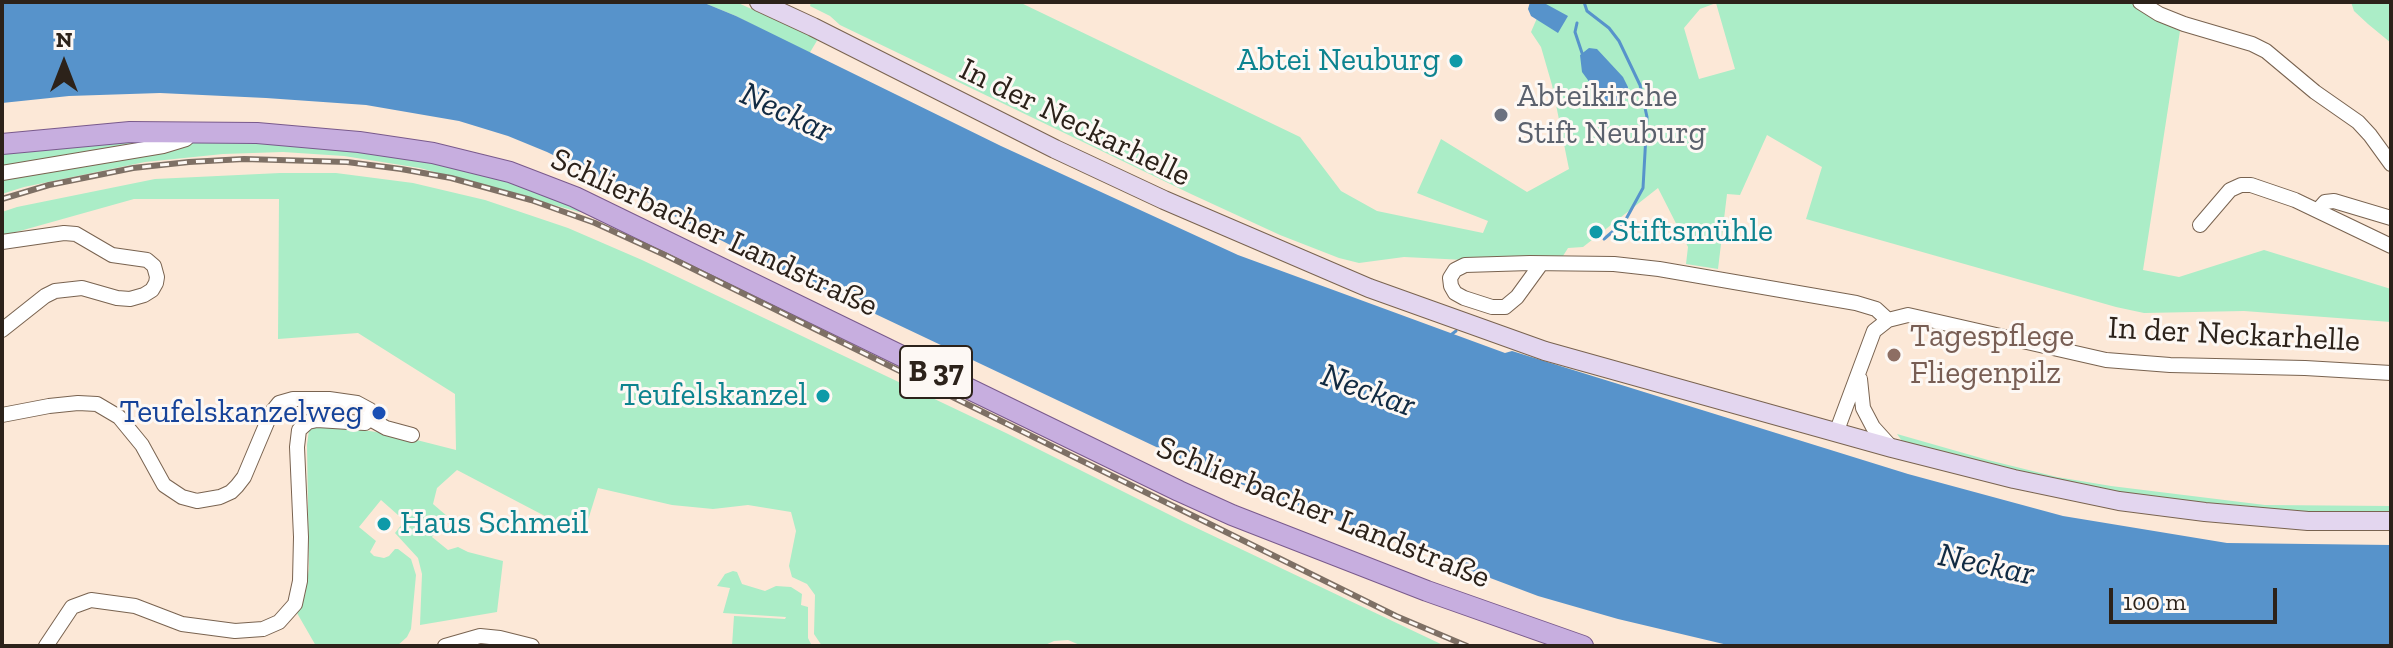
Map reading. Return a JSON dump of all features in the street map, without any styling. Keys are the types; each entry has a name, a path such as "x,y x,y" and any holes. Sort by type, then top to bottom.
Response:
{"main road":[{"name":"In der Neckarhelle","path":"773,4 1109,175 1278,251 1369,288 1545,351 1892,448 2014,479 2119,501 2308,521 2391,521"},
{"name":"Schlierbacher Landstraße","path":"2,144 90,134 257,133 359,142 433,153 510,172 575,197 1232,515 1427,591 1583,646"}],"street":[{"path":"2140,2 2184,24 2266,51 2315,92 2358,122 2391,164"},
{"path":"2,173 163,146 186,139 192,132"},
{"path":"2200,225 2230,190 2246,184 2318,210 2391,246"},
{"path":"2318,210 2325,202 2334,201 2391,218"},
{"path":"2,242 76,234 112,255 150,261 157,277 152,290 130,299 82,288 55,291 2,330"},
{"name":"In der Neckarhelle","path":"1541,264 1517,297 1501,308 1464,298 1452,289 1450,282 1455,270 1465,265 1541,264 1614,264 1856,303 1876,309 1888,320 1915,316 2082,356 2134,363 2391,373"},
{"path":"1836,433 1874,331 1888,320"},
{"path":"1860,367 1863,408 1873,427 1892,448"},
{"path":"2,415 64,405 97,404 117,414 129,428 164,485 182,497 197,501 220,497 237,486 244,477 271,413 279,403 293,399 357,403 370,410 370,419"},
{"path":"370,419 386,428 412,435"},
{"path":"46,646 72,607 91,600 135,606 182,624 235,631 263,629 279,622 295,604 300,581 299,430 308,422 317,420 361,424 370,419"},
{"path":"445,646 485,636 532,646"}],"green space":[{"path":"702,2 736,2 818,39 809,54"},
{"path":"811,2 1019,2 1300,137 1341,191 1377,211 1483,233 1488,221 1417,193 1441,139 1527,192 1569,169 1552,85 1541,47 1531,32 1544,2 2132,2 2180,31 2143,270 2179,277 2264,250 2391,289 2391,322 2244,311 2144,313 1806,219 1822,167 1767,135 1740,195 1727,194 1718,269 1686,264 1688,247 1658,188 1583,247 1568,248 1563,256 1465,260 1404,257 1359,263 1280,235 1191,194 840,25 810,6","holes":["1716,3 1735,69 1699,79 1684,28 1700,9"]},
{"path":"2351,2 2391,2 2391,43 2354,11"},
{"path":"146,139 149,143 2,166 2,150"},
{"path":"207,139 398,154 483,172 586,210 579,212 420,168 344,156 283,152 145,162 2,194 2,179"},
{"path":"336,173 413,183 485,200 568,228 1006,433 1445,646 1082,646 1068,640 1043,646 822,646 814,634 815,595 807,584 792,577 789,566 796,531 791,512 748,505 713,509 672,505 598,488 583,536 457,470 437,488 433,504 447,516 432,537 448,550 458,547 503,561 497,612 420,625 422,574 418,558 395,533 406,517 403,513 398,515 381,500 359,527 376,541 370,552 374,556 384,558 398,549 411,559 416,575 411,629 397,646 316,646 297,613 305,595 309,568 309,430 322,425 351,428 401,436 456,450 455,394 358,333 278,339 279,199 134,199 2,236 2,212 17,207 155,179"},
{"path":"1897,434 2057,477 2111,486 2265,505 2391,506 2391,512 2255,510 2106,491 1969,461 1902,441"},
{"path":"737,572 742,584 765,591 776,586 791,587 802,594 801,605 808,607 808,638 812,646 732,646 734,616 786,617 723,613 730,588 717,586 725,574"}],"water":[{"name":"Neckar","path":"2,2 702,2 1001,146 1238,255 1505,353 1512,351 1908,474 2063,516 2227,543 2391,545 2391,646 1732,646 1618,619 1538,596 1209,472 736,248 547,152 508,136 459,121 366,105 266,98 160,93 69,96 2,103"},
{"path":"1530,2 1546,4 1568,16 1558,33 1531,16 1528,9"},
{"path":"1589,48 1597,49 1623,77 1628,87 1628,96 1617,107 1607,106 1582,72 1580,55"}],"waterway":[{"path":"1584,2 1587,11 1609,28 1619,41 1640,85 1647,117 1643,188 1625,221 1604,239"},
{"path":"1577,23 1575,32 1582,53"},
{"path":"1452,334 1456,331"}],"railway":[{"path":"2,199 49,185 133,168 244,159 347,162 401,169 451,178 531,200 595,223 665,255 1396,616 1467,646"}],"place":[{"name":"Abtei Neuburg","path":"1456,61"},
{"name":"Abteikirche Stift Neuburg","path":"1501,115"},
{"name":"Stiftsmühle","path":"1596,232"},
{"name":"Tagespflege Fliegenpilz","path":"1894,355"},
{"name":"Teufelskanzel","path":"823,396"},
{"name":"Teufelskanzelweg","path":"379,413"},
{"name":"Haus Schmeil","path":"384,524"}]}
